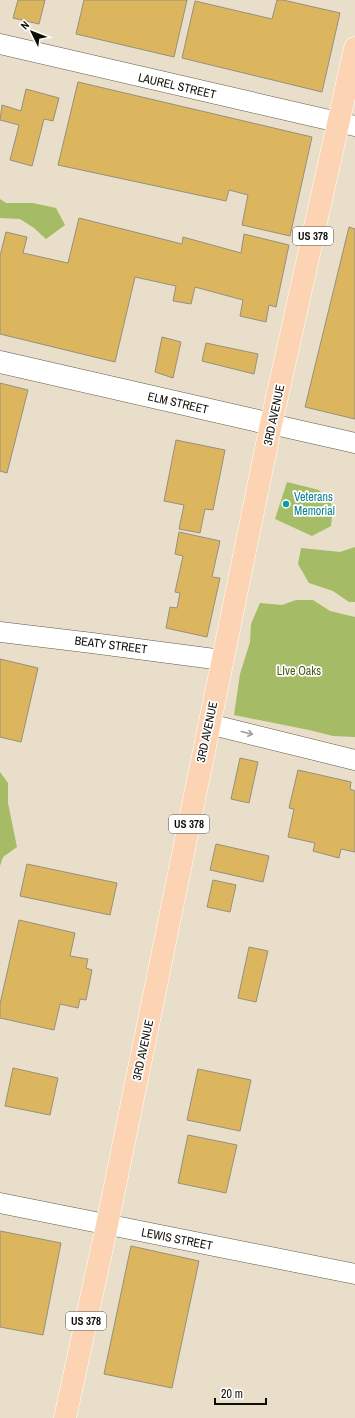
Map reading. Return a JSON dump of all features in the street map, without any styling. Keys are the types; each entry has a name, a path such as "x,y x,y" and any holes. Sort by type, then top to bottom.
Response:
{"main road":[{"name":"3RD AVENUE","path":"65,1418 107,1225 271,424 347,125 355,48"}],"street":[{"name":"LAUREL STREET","path":"0,44 347,125"},
{"name":"ELM STREET","path":"0,362 355,444"},
{"name":"BEATY STREET","path":"0,632 92,642 222,660"},
{"path":"209,724 355,760"},
{"name":"LEWIS STREET","path":"0,1204 355,1274"}],"green space":[{"path":"0,199 6,203 33,203 56,208 65,225 46,239 34,228 20,219 0,218"},
{"path":"287,482 319,490 333,506 331,526 312,536 275,519"},
{"path":"355,547 355,602 349,602 333,591 309,583 298,564 301,548 340,552"},
{"name":"LIve Oaks","path":"296,600 313,600 330,611 355,617 355,737 333,736 234,715 240,674 250,642 251,624 260,603 282,605"},
{"path":"0,772 8,783 8,803 17,847 3,857 0,866"}],"building":[{"path":"18,0 45,0 39,24 13,18"},
{"path":"84,0 187,0 174,57 76,34"},
{"path":"277,0 283,0 340,13 322,92 182,58 195,1 272,19"},
{"path":"78,82 312,137 290,236 242,225 248,195 229,190 226,201 58,165"},
{"path":"26,89 59,98 53,121 44,119 32,166 10,160 19,125 0,120 2,105 21,111"},
{"path":"79,218 182,244 183,237 241,253 244,234 289,245 276,307 269,305 266,322 240,316 243,300 195,287 191,304 173,301 176,286 135,277 115,362 0,334 0,256 6,232 27,237 23,253 68,263"},
{"path":"349,227 355,229 355,419 305,407"},
{"path":"162,337 181,342 173,378 155,372"},
{"path":"206,343 258,354 254,374 202,361"},
{"path":"0,383 28,390 7,473 0,471"},
{"path":"176,440 225,450 213,510 205,509 200,533 179,529 184,505 164,501"},
{"path":"179,532 220,541 212,577 220,578 207,637 166,628 170,607 177,608 180,593 175,592 183,556 175,554"},
{"path":"0,659 38,668 21,742 0,737"},
{"path":"240,758 258,762 249,803 231,799"},
{"path":"298,770 351,782 350,789 355,791 355,852 341,849 339,858 313,851 315,843 288,837 294,809 289,808"},
{"path":"216,844 269,856 263,882 210,870"},
{"path":"27,864 117,883 110,915 20,896"},
{"path":"213,880 236,885 230,912 207,907"},
{"path":"19,920 75,933 70,956 88,959 86,968 92,970 86,1000 80,999 78,1008 60,1004 54,1030 0,1018 0,1004"},
{"path":"249,947 268,951 256,1002 238,998"},
{"path":"13,1068 58,1078 50,1115 5,1106"},
{"path":"198,1069 251,1080 240,1131 187,1120"},
{"path":"188,1135 237,1145 226,1193 178,1183"},
{"path":"0,1231 61,1243 43,1335 0,1327"},
{"path":"131,1246 199,1261 172,1388 104,1374"}],"place":[{"name":"Veterans Memorial","path":"286,504"}]}
